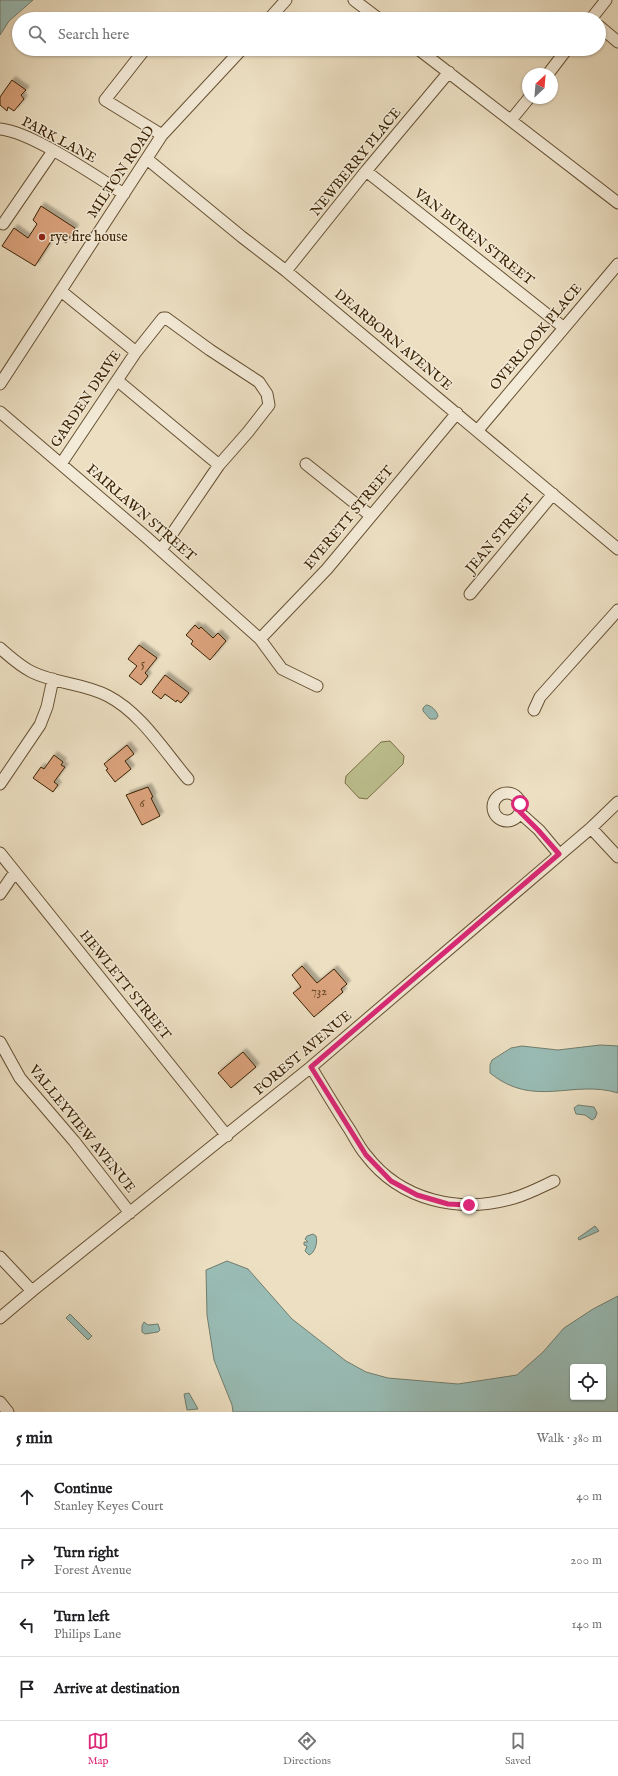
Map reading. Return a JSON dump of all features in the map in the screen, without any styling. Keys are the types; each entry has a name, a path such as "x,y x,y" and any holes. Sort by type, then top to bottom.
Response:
{"street":[{"path":"275,12 286,0"},
{"path":"354,0 370,12"},
{"path":"597,12 606,0"},
{"path":"606,32 618,42"},
{"path":"140,56 105,100 162,135"},
{"name":"MILTON ROAD","path":"0,384 162,135 235,56"},
{"path":"427,56 618,203"},
{"path":"553,68 562,56"},
{"name":"NEWBERRY PLACE","path":"286,271 366,171 449,72"},
{"path":"511,120 524,104"},
{"name":"PARK LANE","path":"0,129 14,132 53,151 124,194"},
{"path":"3,224 53,151"},
{"name":"DEARBORN AVENUE","path":"147,158 242,237 286,271 553,494 616,542"},
{"name":"VAN BUREN STREET","path":"366,171 563,327"},
{"name":"OVERLOOK PLACE","path":"478,430 563,327 618,264"},
{"name":"GARDEN DRIVE","path":"61,291 136,352"},
{"name":"GARDEN DRIVE","path":"61,464 136,352 162,318 166,318 210,350 259,382 267,394 269,405 219,465"},
{"path":"118,381 219,465 161,550"},
{"name":"FAIRLAWN STREET","path":"0,412 161,550 260,639 282,669 317,686"},
{"name":"EVERETT STREET","path":"260,639 327,569 457,413"},
{"path":"306,464 371,516"},
{"name":"JEAN STREET","path":"470,594 553,494"},
{"path":"534,710 540,697 618,610"},
{"path":"0,648 15,661 32,672 92,689 119,703 139,720 188,779"},
{"path":"0,784 40,725 47,707 53,679"},
{"name":"FOREST AVENUE","path":"0,1318 311,1067 591,828 618,802"},
{"path":"520,812 559,854"},
{"path":"591,828 618,857"},
{"name":"HEWLETT STREET","path":"0,853 227,1136"},
{"path":"0,894 15,872"},
{"name":"VALLEYVIEW AVENUE","path":"0,1042 20,1078 74,1141 130,1213"},
{"path":"311,1067 366,1155 391,1181 417,1195 448,1204 469,1205 491,1203 515,1198 554,1181"},
{"path":"0,1257 32,1291"},
{"path":"0,1402 8,1412"}],"green space":[{"path":"390,741 404,756 403,764 367,799 359,798 345,783 346,776 381,742"}],"water":[{"path":"0,0 33,0 19,12 12,12 12,18 0,35"},
{"path":"426,705 432,707 436,712 438,716 436,719 430,719 423,711 423,708"},
{"path":"600,1045 618,1046 618,1093 585,1089 538,1091 522,1089 506,1084 490,1073 490,1065 492,1060 511,1048 522,1046 558,1050"},
{"path":"578,1105 594,1107 597,1113 595,1118 592,1120 585,1115 576,1114 574,1108"},
{"path":"595,1226 599,1231 579,1240 578,1238"},
{"path":"313,1234 317,1238 316,1244 313,1252 309,1255 305,1251 307,1246 304,1245 304,1242 308,1242 305,1239 307,1236"},
{"path":"227,1261 248,1269 292,1319 346,1361 366,1372 388,1378 458,1384 517,1375 543,1352 564,1328 593,1309 618,1296 618,1412 233,1412 232,1405 214,1360 207,1315 206,1270"},
{"path":"70,1314 92,1336 88,1340 66,1318"},
{"path":"144,1322 148,1325 158,1324 160,1330 158,1332 145,1334 142,1332"},
{"path":"189,1393 198,1409 187,1410 184,1394"}],"building":[{"path":"12,80 26,90 21,95 24,99 14,111 8,107 7,111 0,105 0,97"},
{"name":"rye fire house","path":"41,206 75,228 66,243 55,235 35,266 2,246 14,228 28,238 37,224 33,220"},
{"path":"195,625 199,629 201,627 213,638 218,633 226,641 210,660 191,644 193,641 186,635"},
{"path":"139,645 157,658 145,673 148,676 141,685 129,676 137,666 128,659"},
{"path":"165,675 189,693 181,703 177,700 176,702 165,694 161,699 152,692"},
{"path":"127,745 134,754 125,761 131,769 115,782 106,770 108,769 104,764"},
{"path":"54,755 63,762 61,765 65,767 54,782 58,785 53,792 33,778 41,767 44,769"},
{"path":"148,787 153,797 151,798 160,816 142,825 126,795"},
{"path":"302,966 317,983 334,969 347,984 341,989 343,992 314,1017 293,993 301,987 292,975"},
{"path":"243,1052 256,1067 231,1088 218,1073"}],"place":[{"name":"rye fire house","path":"42,237"}],"route":[{"path":"469,1205 448,1204 417,1195 391,1181 366,1155 311,1067 559,854 520,812 520,804"}]}
